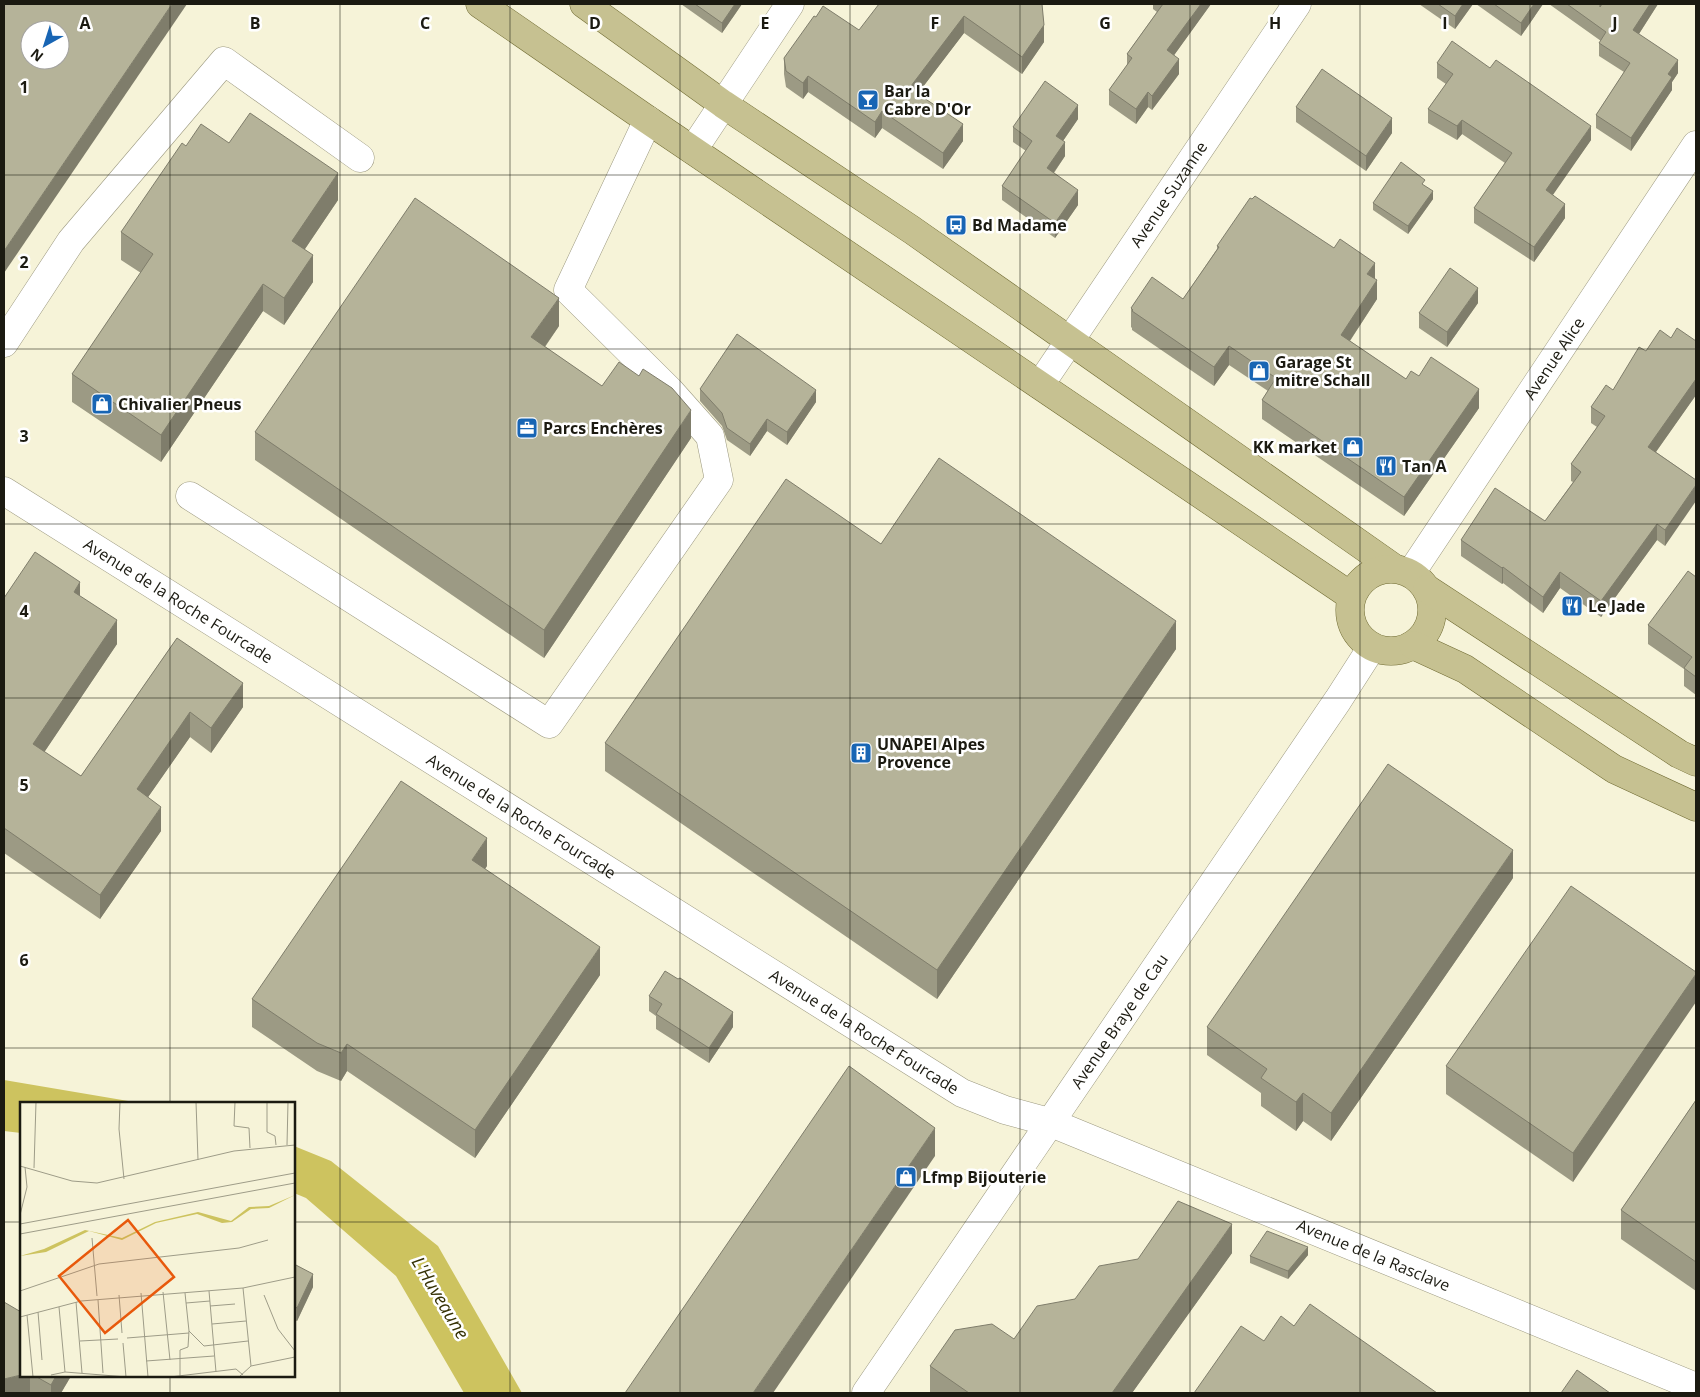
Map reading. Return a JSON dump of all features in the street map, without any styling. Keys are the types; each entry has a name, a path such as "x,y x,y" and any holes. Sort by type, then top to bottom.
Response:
{"main road":[{"path":"480,4 648,120 1351,596"},
{"path":"584,4 723,104 912,230 1411,577 1679,754 1696,762"},
{"path":"1380,570 1411,577 1432,601 1432,614 1429,626 1423,637 1413,645 1400,651 1386,651 1372,647 1362,641 1350,620 1351,596 1357,585 1368,575 1380,570"},
{"path":"1413,645 1465,669 1614,769 1696,807"}],"street":[{"path":"693,150 790,4"},
{"name":"Avenue Suzanne","path":"1040,385 1297,4"},
{"path":"4,343 71,241 224,61 360,158"},
{"path":"190,496 549,724 719,480 710,436 670,391 568,290 648,120"},
{"name":"Avenue Alice","path":"1411,577 1696,145"},
{"name":"Avenue de la Roche Fourcade","path":"8,502 962,1093 1005,1110 1049,1122"},
{"name":"Avenue Braye de Cau","path":"866,1393 1338,700 1372,647"},
{"name":"Avenue de la Rasclave","path":"1049,1122 1696,1387"}],"water":[{"path":"4,1080 134,1102 20,1102 20,1133 4,1131"},
{"name":"L'Huveaune","path":"295,1146 331,1161 438,1246 522,1393 464,1393 396,1276 306,1198 295,1193"}],"building":[{"path":"4,4 172,4 4,251"},
{"path":"695,4 735,4 722,23"},
{"path":"879,4 1042,4 1044,25 1022,57 964,16 911,86 919,92 918,94 963,124 943,153 882,111 875,122 808,76 803,83 786,71 784,58 823,6 859,30"},
{"path":"1163,4 1201,4 1167,50 1179,59 1152,96 1148,92 1136,109 1109,90 1132,58 1127,54"},
{"path":"1438,4 1463,4 1455,16"},
{"path":"1494,4 1534,4 1521,23"},
{"path":"1567,4 1600,4 1600,7 1602,4 1650,4 1633,30 1678,60 1668,74 1672,77 1631,138 1596,115 1630,63 1599,43 1606,32"},
{"path":"1452,41 1490,68 1496,60 1591,126 1546,190 1565,204 1534,247 1474,208 1512,153 1462,120 1457,126 1428,109 1453,74 1437,63"},
{"path":"1322,69 1392,118 1366,156 1296,107"},
{"path":"1045,81 1078,105 1056,136 1065,142 1047,168 1078,190 1055,223 1002,186 1032,141 1013,127"},
{"path":"250,113 338,173 292,241 313,255 284,298 263,284 161,435 72,374 153,254 121,232 182,143 186,146 201,124 229,143"},
{"path":"1401,162 1425,180 1422,184 1433,191 1408,226 1373,203"},
{"path":"1255,196 1334,248 1340,239 1375,263 1367,274 1377,280 1341,335 1406,379 1411,371 1419,376 1431,357 1479,389 1404,497 1262,400 1276,378 1229,346 1214,367 1132,311 1131,308 1152,277 1183,299 1250,198 1252,199"},
{"path":"415,198 559,298 531,337 602,386 619,362 639,376 643,369 672,388 691,410 544,630 255,432"},
{"path":"1450,268 1478,288 1447,332 1419,313"},
{"path":"1677,328 1696,341 1696,379 1648,447 1696,480 1696,485 1665,530 1657,524 1601,601 1560,572 1543,597 1503,567 1461,540 1495,488 1545,521 1581,472 1571,464 1605,416 1591,407 1606,385 1613,390 1639,347 1646,351 1660,330 1671,338"},
{"path":"737,334 816,390 787,432 767,419 750,444 727,428 722,413 700,389"},
{"name":"UNAPEI Alpes Provence","path":"939,458 1176,621 937,970 605,743 786,479 881,544"},
{"path":"35,552 80,582 74,592 117,620 33,744 81,776 177,638 243,683 211,728 190,712 137,789 161,807 100,895 4,828 4,598"},
{"path":"1688,571 1696,577 1696,677 1684,668 1692,657 1648,625"},
{"path":"1388,764 1513,850 1331,1113 1303,1093 1296,1102 1261,1078 1267,1069 1207,1027"},
{"path":"401,781 487,838 472,860 600,947 475,1130 347,1044 341,1053 317,1043 252,999"},
{"path":"1571,886 1696,972 1573,1153 1446,1066"},
{"path":"665,971 678,979 680,978 733,1012 709,1048 656,1014 662,1004 649,996"},
{"path":"849,1066 935,1128 753,1393 625,1393"},
{"path":"1696,1100 1696,1262 1621,1210"},
{"path":"1178,1201 1232,1224 1112,1393 969,1393 930,1366 955,1330 992,1324 1014,1339 1037,1306 1075,1299 1099,1266 1138,1259"},
{"path":"1267,1231 1308,1247 1288,1271 1250,1256"},
{"path":"295,1265 313,1274 297,1308 295,1307"},
{"path":"4,1302 20,1311 20,1375 4,1379"},
{"path":"1310,1304 1437,1393 1194,1393 1241,1326 1264,1341 1281,1316 1294,1326"},
{"path":"1577,1370 1610,1393 1561,1393"},
{"path":"37,1377 55,1377 51,1385"}],"place":[{"name":"Bar la Cabre D'Or","path":"868,100"},
{"name":"Bd Madame","path":"956,225"},
{"name":"Garage St mitre Schall","path":"1259,371"},
{"name":"Chivalier Pneus","path":"102,404"},
{"name":"Parcs Enchères","path":"527,428"},
{"name":"KK market","path":"1353,447"},
{"name":"Tan A","path":"1386,466"},
{"name":"Le Jade","path":"1572,606"},
{"name":"UNAPEI Alpes Provence","path":"861,753"},
{"name":"Lfmp Bijouterie","path":"906,1177"}]}
